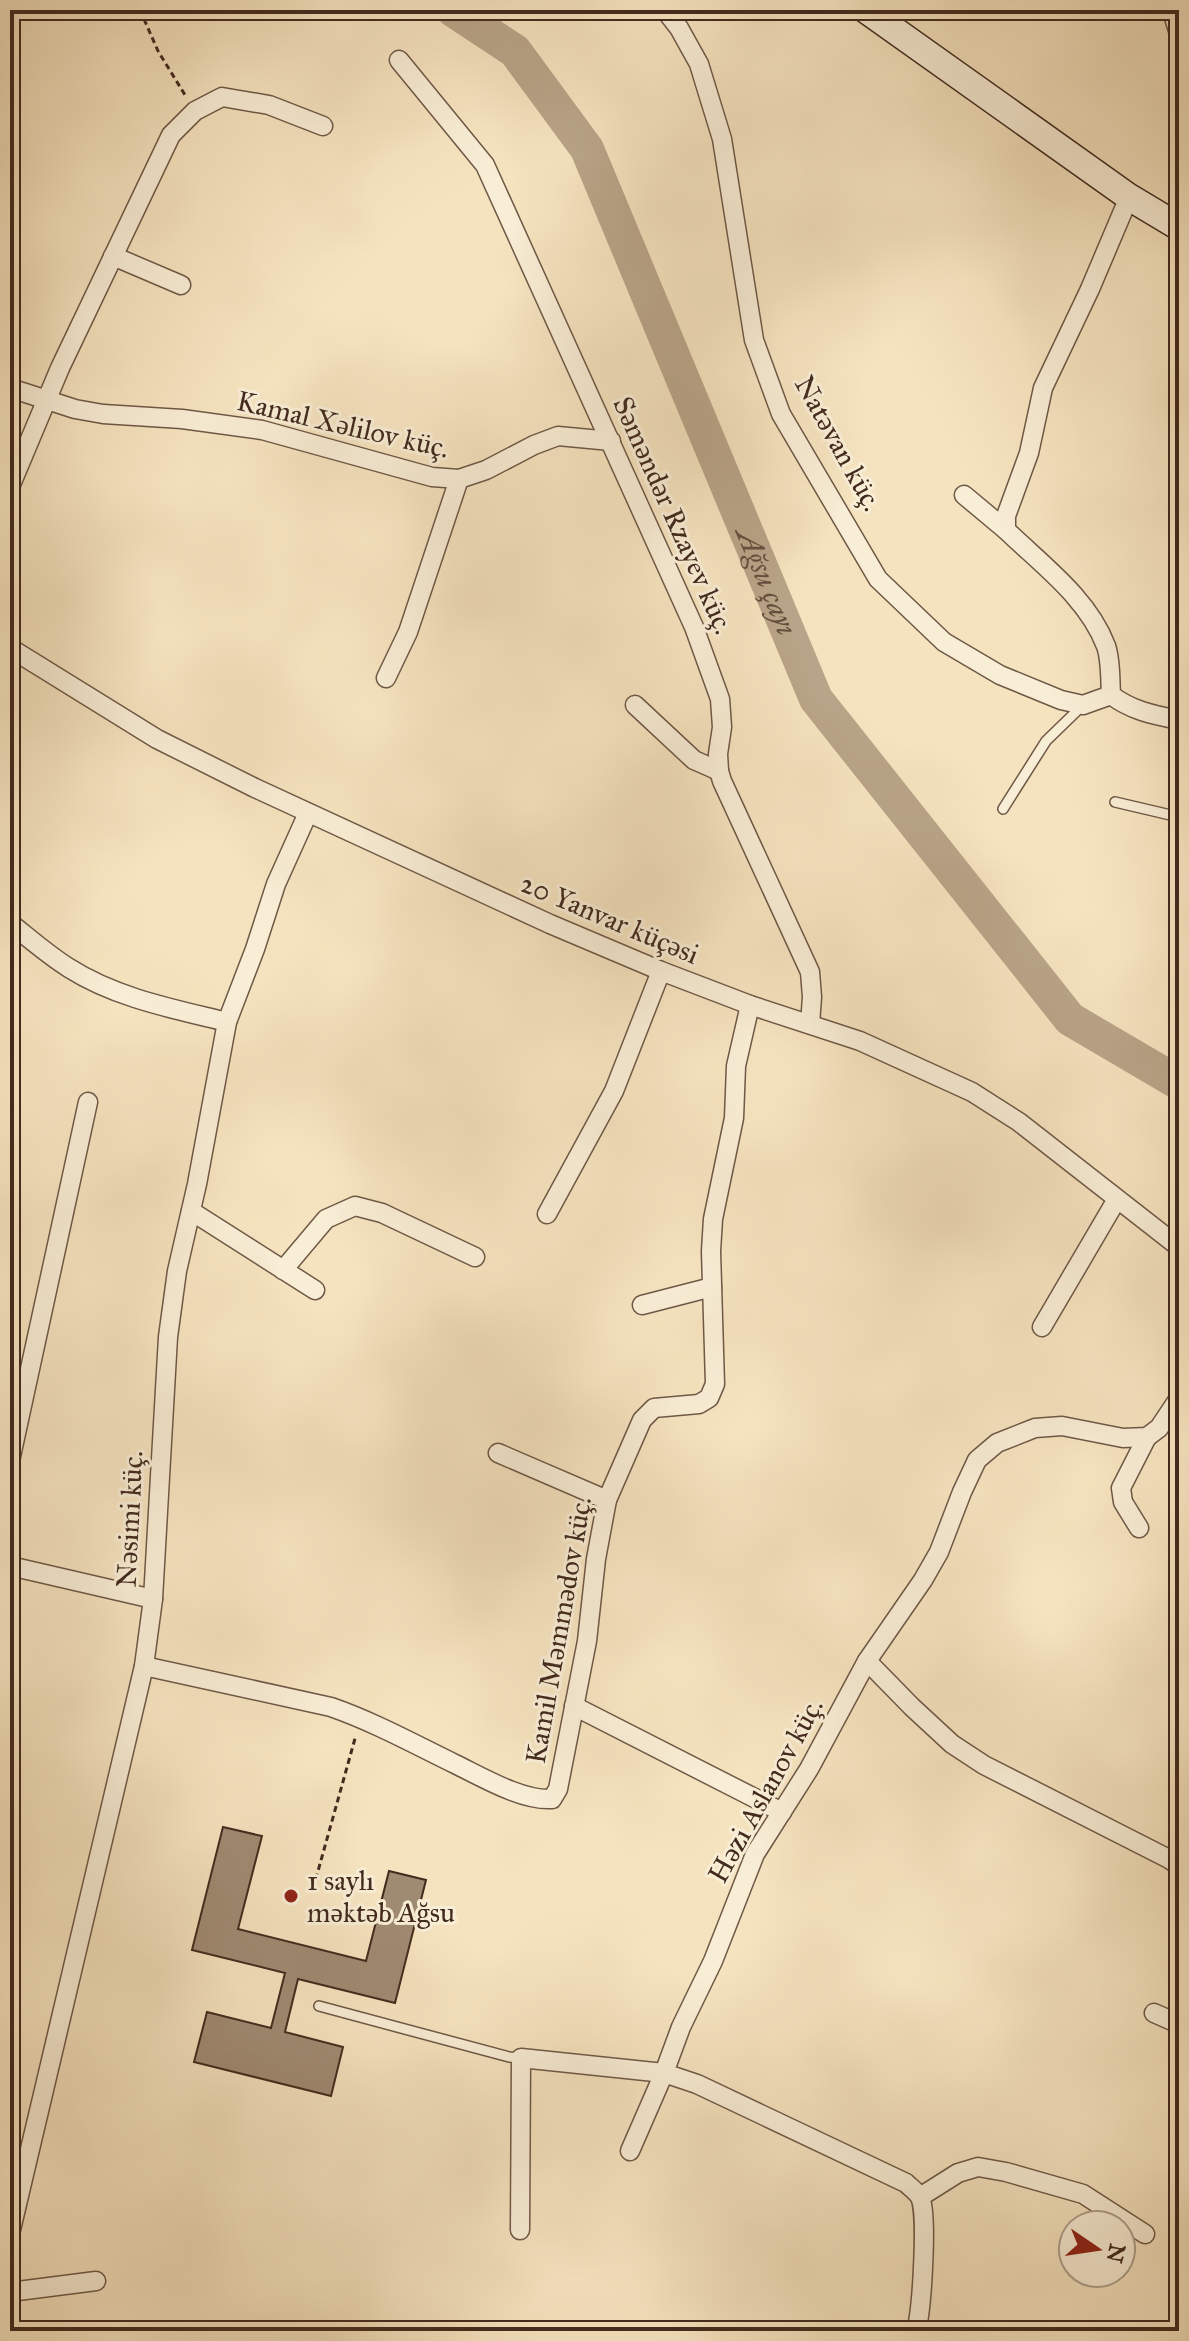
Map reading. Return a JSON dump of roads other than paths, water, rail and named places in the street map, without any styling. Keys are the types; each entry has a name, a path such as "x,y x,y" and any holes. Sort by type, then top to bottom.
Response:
{"street":[{"name":"Natəvan küç.","path":"665,10 699,64 722,139 754,340 781,414 878,579 944,642 1000,675 1061,700 1083,705"},
{"path":"866,10 1129,197 1179,227"},
{"name":"Səməndər Rzayev küç.","path":"399,60 485,165 694,627 720,699 719,771 810,972 810,1024"},
{"path":"10,487 46,400 171,135 195,111 222,97 269,105 323,126"},
{"path":"1006,530 1006,516 1029,453 1043,388 1129,197"},
{"path":"113,256 181,285"},
{"name":"Kamal Xəlilov küç.","path":"10,388 75,409 103,414 182,419 262,430 432,477 459,479 486,470 558,436 611,441"},
{"path":"386,678 408,632 459,479"},
{"path":"964,495 1006,530 1071,592 1092,617 1107,648 1111,695 1126,706 1179,720"},
{"name":"20 Yanvar küçəsi","path":"10,648 157,739 308,813 550,924 661,971 750,1005 860,1041 972,1092 1019,1122 1179,1247"},
{"path":"1083,705 1111,695"},
{"path":"635,705 694,760 719,771"},
{"name":"Nəsimi küç.","path":"10,2234 144,1666 153,1599 168,1337 177,1271 227,1022 276,884 308,813"},
{"path":"10,923 69,968 100,984 163,1007 227,1022"},
{"path":"547,1214 614,1091 661,971"},
{"name":"Kamil Məmmədov küç.","path":"144,1666 331,1707 490,1781 539,1800 552,1799 558,1789 587,1641 596,1559 607,1500 642,1420 654,1408 699,1404 709,1398 715,1384 713,1219 734,1118 736,1066 750,1005"},
{"path":"10,1461 88,1102"},
{"path":"1042,1327 1117,1199"},
{"path":"283,1270 326,1219 355,1206 382,1213 475,1257"},
{"path":"191,1211 315,1290"},
{"path":"642,1305 712,1287"},
{"path":"1139,1528 1123,1502 1121,1488 1147,1437 1159,1428 1179,1398"},
{"name":"Həzi Aslanov küç.","path":"630,2151 681,2027 713,1961 755,1854 809,1769 867,1661 939,1552 977,1460 997,1443 1035,1428 1062,1426 1123,1438 1147,1437"},
{"path":"498,1453 607,1500"},
{"path":"10,1566 153,1599"},
{"path":"867,1661 952,1744 984,1765 1179,1866"},
{"path":"574,1706 782,1812"},
{"path":"1154,2013 1179,2024"},
{"path":"520,2230 521,2058 664,2073 697,2084 906,2183 920,2197 924,2231 921,2313 916,2331"},
{"path":"920,2197 958,2173 978,2167 1083,2194 1145,2234"},
{"path":"10,2292 96,2281"}],"lane":[{"path":"1167,10 1179,49"},
{"path":"1003,809 1046,741 1083,705"},
{"path":"1115,802 1179,817"},
{"path":"319,2006 521,2058"}],"waterway":[{"name":"Ağsu çayı","path":"453,10 515,51 587,149 816,699 1070,1019 1179,1083"}],"place":[{"name":"1 saylı məktəb Ağsu","path":"291,1896"}]}
